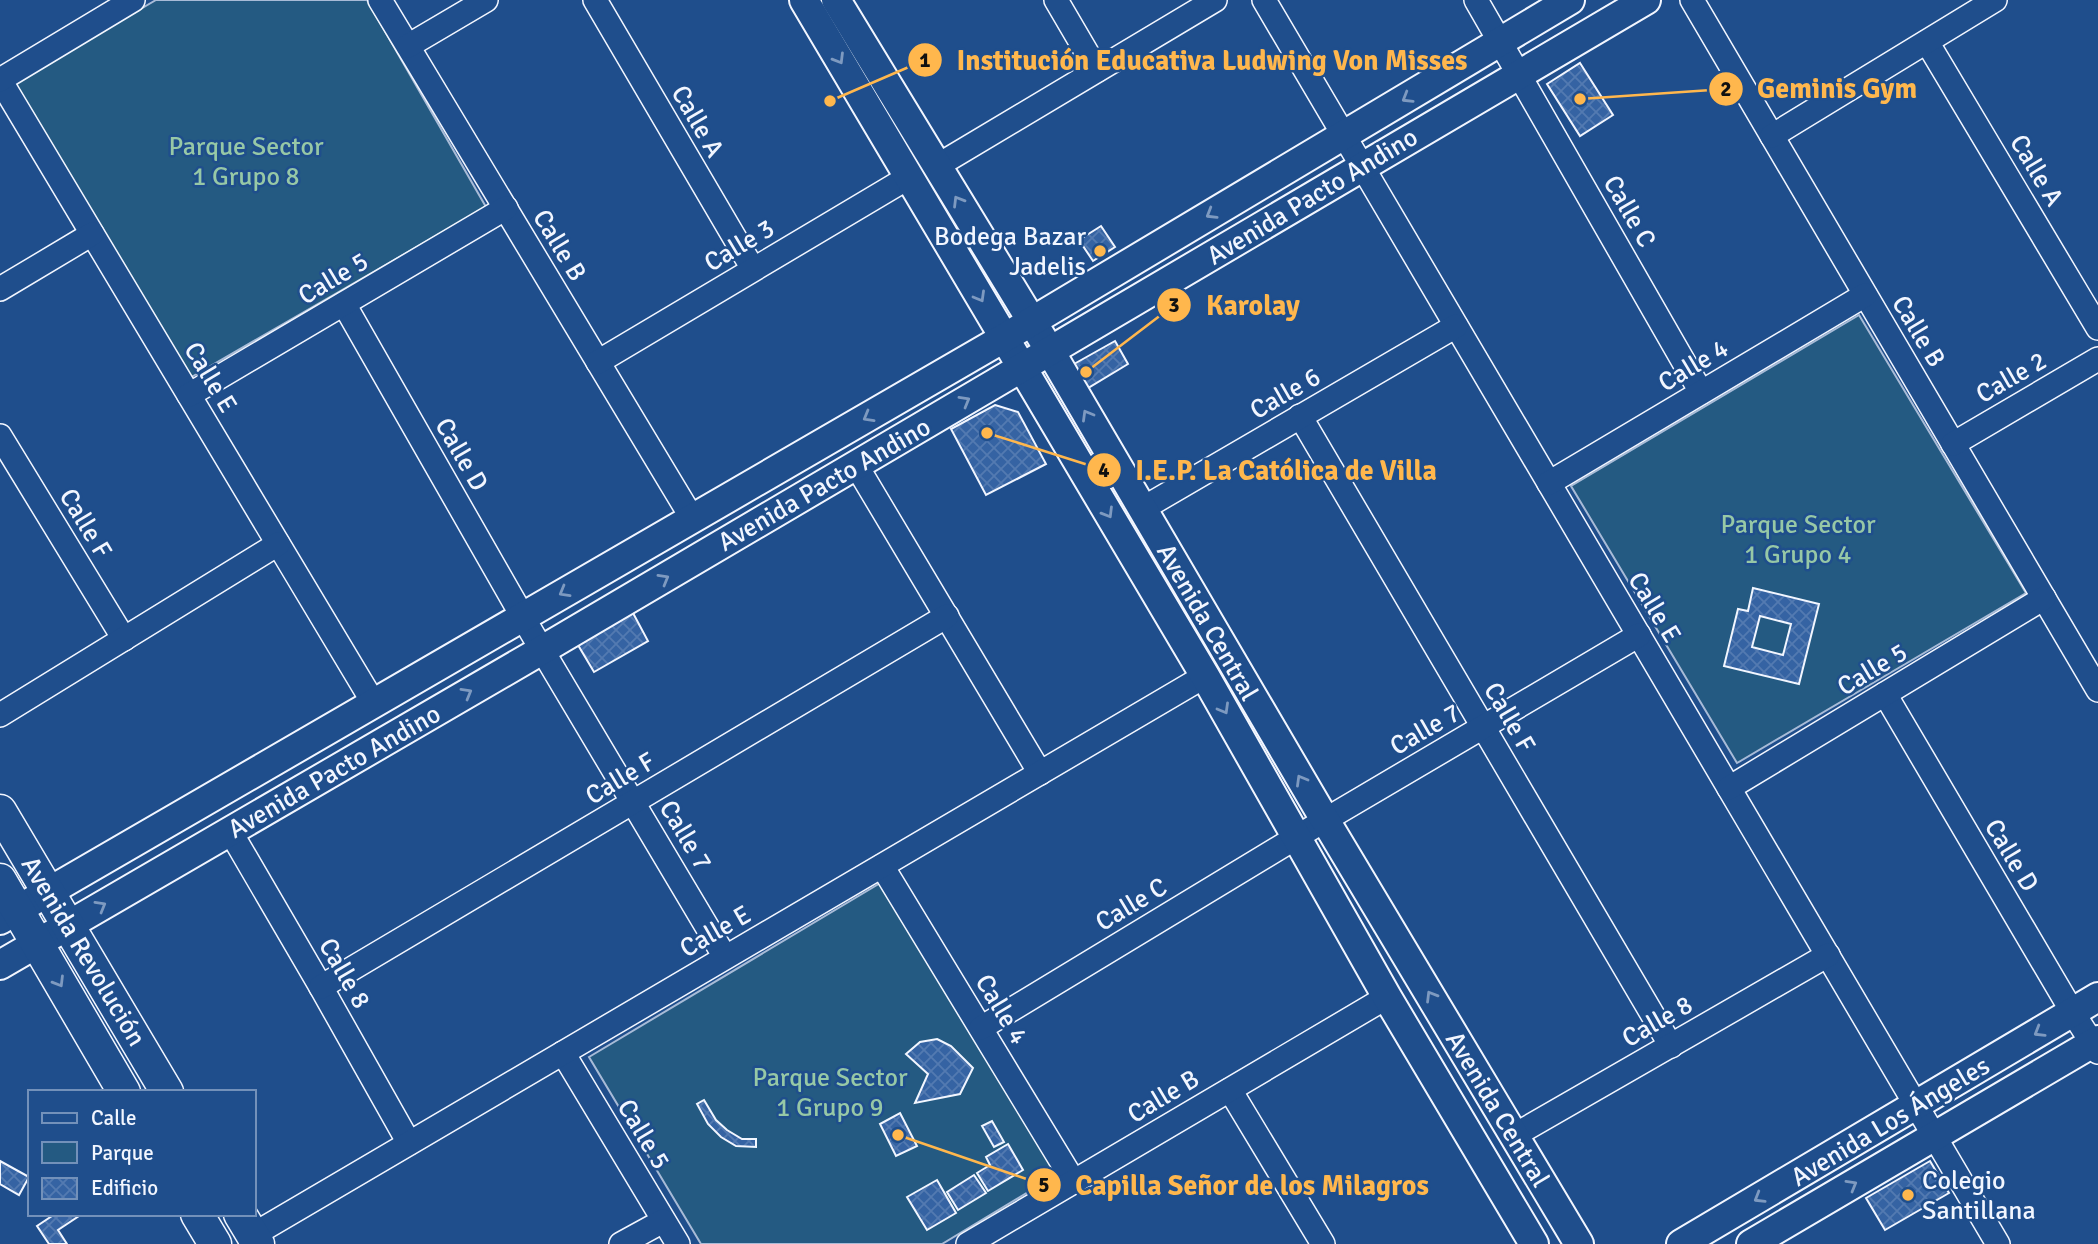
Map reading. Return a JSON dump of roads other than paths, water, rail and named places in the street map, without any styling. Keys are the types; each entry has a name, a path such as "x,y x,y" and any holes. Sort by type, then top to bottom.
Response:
{"main road":[{"name":"Avenida Revolución","path":"0,811 166,1090"},
{"name":"Avenida Revolución","path":"0,880 8,915 37,944 123,1090"},
{"path":"198,1216 215,1244"}],"street":[{"path":"0,80 133,0"},
{"name":"Calle B","path":"380,0 692,518"},
{"path":"408,46 486,0"},
{"name":"Calle A","path":"595,0 753,269"},
{"name":"Avenida Central","path":"804,0 1205,676 1311,828 1515,1135 1579,1244"},
{"name":"Avenida Central","path":"836,0 1050,351 1142,509 1311,828 1388,997 1534,1244"},
{"path":"1056,0 1097,70"},
{"path":"937,166 1215,0"},
{"name":"Calle E","path":"1264,0 1998,1244"},
{"path":"1476,0 1510,58"},
{"name":"Avenida Pacto Andino","path":"8,915 373,702 533,633 856,465 1362,167 1510,58 1570,0"},
{"name":"Avenida Pacto Andino","path":"0,965 230,831 533,633 692,518 1032,322 1343,135 1510,58 1646,0"},
{"name":"Calle B","path":"1692,0 2098,690"},
{"path":"1772,136 1995,0"},
{"name":"Calle A","path":"1927,41 2098,328"},
{"name":"Calle C","path":"1510,58 1701,393"},
{"name":"Calle E","path":"0,80 373,702"},
{"name":"Calle 3","path":"598,362 909,177"},
{"name":"Calle 5","path":"189,395 506,208"},
{"path":"0,289 93,234"},
{"name":"Calle 4","path":"1549,483 1865,295"},
{"name":"Calle D","path":"344,304 533,633"},
{"name":"Calle 6","path":"1142,509 1456,326"},
{"name":"Calle 2","path":"1953,444 2098,359"},
{"name":"Calle F","path":"1300,416 1671,1046"},
{"name":"Calle F","path":"0,436 124,639"},
{"path":"856,465 1040,773"},
{"path":"0,715 278,544"},
{"name":"Calle 5","path":"1729,788 2044,598"},
{"name":"Calle F","path":"321,987 947,616"},
{"name":"Calle 7","path":"533,633 725,957"},
{"name":"Calle 7","path":"1311,828 1639,635"},
{"name":"Calle E","path":"250,1231 409,1143 1205,676"},
{"name":"Calle D","path":"1885,694 2073,1013 2096,1045"},
{"name":"Calle C","path":"981,1028 1311,828"},
{"name":"Calle 8","path":"230,831 409,1143"},
{"name":"Calle 4","path":"882,866 1074,1182"},
{"name":"Calle 8","path":"1515,1135 1828,956"},
{"name":"Calle B","path":"968,1244 1388,997"},
{"name":"Avenida Los Ángeles","path":"1682,1244 2098,998"},
{"name":"Avenida Los Ángeles","path":"1751,1244 2096,1045"},
{"name":"Calle 5","path":"563,1053 678,1244"},
{"path":"1230,1090 1323,1244"},
{"path":"621,1244 663,1221"}],"place":[{"name":"Geminis Gym","path":"1580,99"},
{"name":"Institución Educativa Ludwing Von Misses","path":"830,101"},
{"name":"Bodega Bazar Jadelis","path":"1100,251"},
{"name":"Karolay","path":"1086,372"},
{"name":"I.E.P. La Católica de Villa","path":"987,433"},
{"name":"Capilla Señor de los Milagros","path":"898,1135"},
{"name":"Colegio Santillana","path":"1908,1195"}],"park label":[{"name":"Parque Sector 1 Grupo 8","path":"246,161"},
{"name":"Parque Sector 1 Grupo 4","path":"1798,539"},
{"name":"Parque Sector 1 Grupo 9","path":"830,1092"}]}
